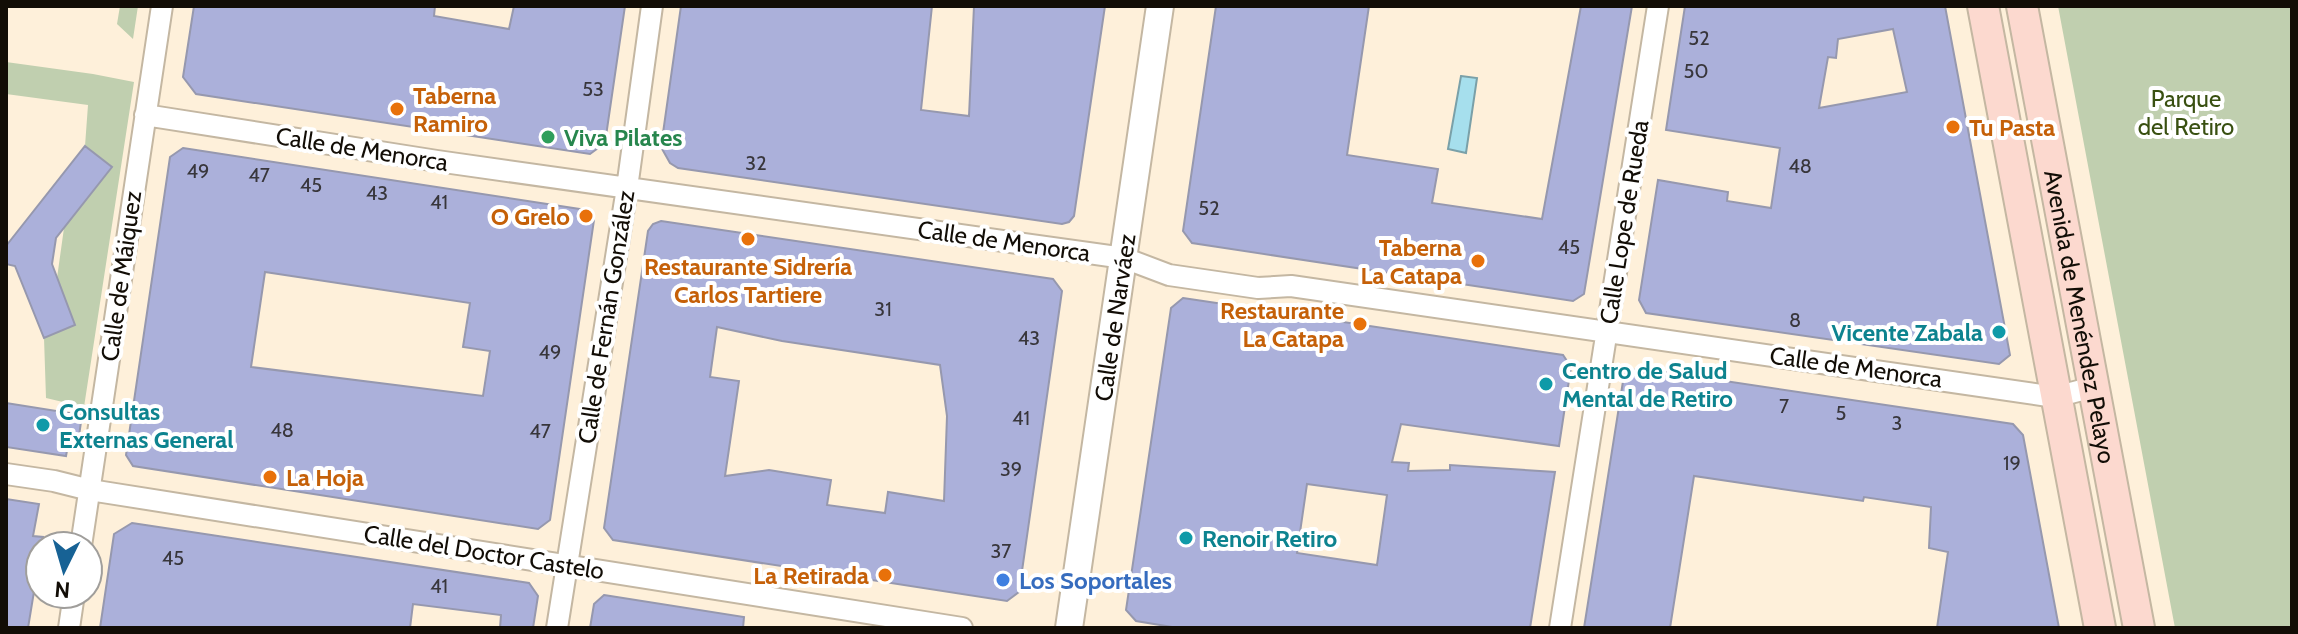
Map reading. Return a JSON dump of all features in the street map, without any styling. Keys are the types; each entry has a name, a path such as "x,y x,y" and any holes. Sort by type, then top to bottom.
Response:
{"main road":[{"name":"Avenida de Menéndez Pelayo","path":"1983,6 2100,628"},
{"name":"Avenida de Menéndez Pelayo","path":"2022,6 2139,628"}],"street":[{"name":"Calle de Máiquez","path":"84,530 162,6"},
{"name":"Calle de Fernán González","path":"557,628 627,188 652,6"},
{"name":"Calle de Narváez","path":"1069,628 1160,6"},
{"name":"Calle Lope de Rueda","path":"1560,628 1658,6"},
{"name":"Calle de Menorca","path":"145,115 627,188 1124,258 1169,275 1258,288 1291,286 2055,397"},
{"path":"2055,397 2082,390 2093,379"},
{"name":"Calle del Doctor Castelo","path":"6,474 90,490 962,628"}],"green space":[{"path":"120,6 138,6 133,39 117,24"},
{"name":"Parque del Retiro","path":"2058,6 2292,6 2292,628 2175,628"},
{"path":"6,62 134,82 84,407 46,398 44,338 75,325 57,278 64,228 112,167 85,146 88,105 6,94"}],"water":[{"path":"1461,76 1477,78 1466,153 1448,149"}],"building":[{"path":"194,6 435,6 434,16 509,29 514,6 625,6 605,143 590,154 196,94 183,77"},
{"path":"681,6 932,6 921,110 969,116 974,6 1105,6 1074,216 1062,224 678,168 670,163 661,147"},
{"path":"1216,6 1369,6 1347,155 1438,169 1432,203 1542,219 1581,6 1632,6 1584,294 1573,301 1192,243 1183,231"},
{"path":"1685,6 1945,6 2010,355 1999,364 1646,313 1639,300 1658,180 1728,192 1727,201 1771,208 1780,148 1666,130","holes":["1893,29 1907,92 1819,108 1828,57 1836,58 1838,39"]},
{"path":"85,146 112,167 56,238 52,264 75,325 44,338 15,266 6,264 6,246"},
{"path":"183,148 586,210 594,220 550,520 538,529 133,466 126,455 170,157","holes":["265,272 470,303 463,347 490,351 483,396 251,367"]},
{"path":"661,221 1053,279 1062,291 1019,592 1007,601 613,540 604,528 648,231 653,224","holes":["717,327 782,341 940,365 947,416 944,501 888,492 885,513 827,505 831,480 769,470 725,476 739,381 710,377"]},
{"path":"1183,298 1563,355 1571,367 1559,446 1401,424 1392,462 1409,463 1408,471 1450,470 1450,465 1555,472 1530,628 1178,628 1136,621 1126,610 1171,308","holes":["1307,484 1387,495 1377,565 1297,553"]},
{"path":"1638,368 2013,424 2023,435 2059,628 1937,628 1948,552 1929,548 1931,507 1864,497 1863,501 1694,476 1670,628 1584,628 1624,375"},
{"name":"Consultas Externas General","path":"6,403 82,415 79,436 70,435 66,456 6,447"},
{"path":"6,499 39,504 34,530 24,530 24,610 31,610 28,628 6,628"},
{"path":"132,523 529,583 538,596 533,628 500,628 501,615 413,604 410,628 100,628 114,534"},
{"path":"604,595 744,617 743,628 590,628 594,604"}],"place":[{"name":"Taberna Ramiro","path":"397,109"},
{"name":"Tu Pasta","path":"1953,127"},
{"name":"Viva Pilates","path":"548,137"},
{"name":"O Grelo","path":"586,216"},
{"name":"Restaurante Sidrería Carlos Tartiere","path":"748,239"},
{"name":"Taberna La Catapa","path":"1478,261"},
{"name":"Restaurante La Catapa","path":"1360,324"},
{"name":"Vicente Zabala","path":"1999,332"},
{"name":"Centro de Salud Mental de Retiro","path":"1546,384"},
{"name":"Consultas Externas General","path":"43,425"},
{"name":"La Hoja","path":"270,477"},
{"name":"Renoir Retiro","path":"1186,538"},
{"name":"La Retirada","path":"885,575"},
{"name":"Los Soportales","path":"1003,580"}]}
